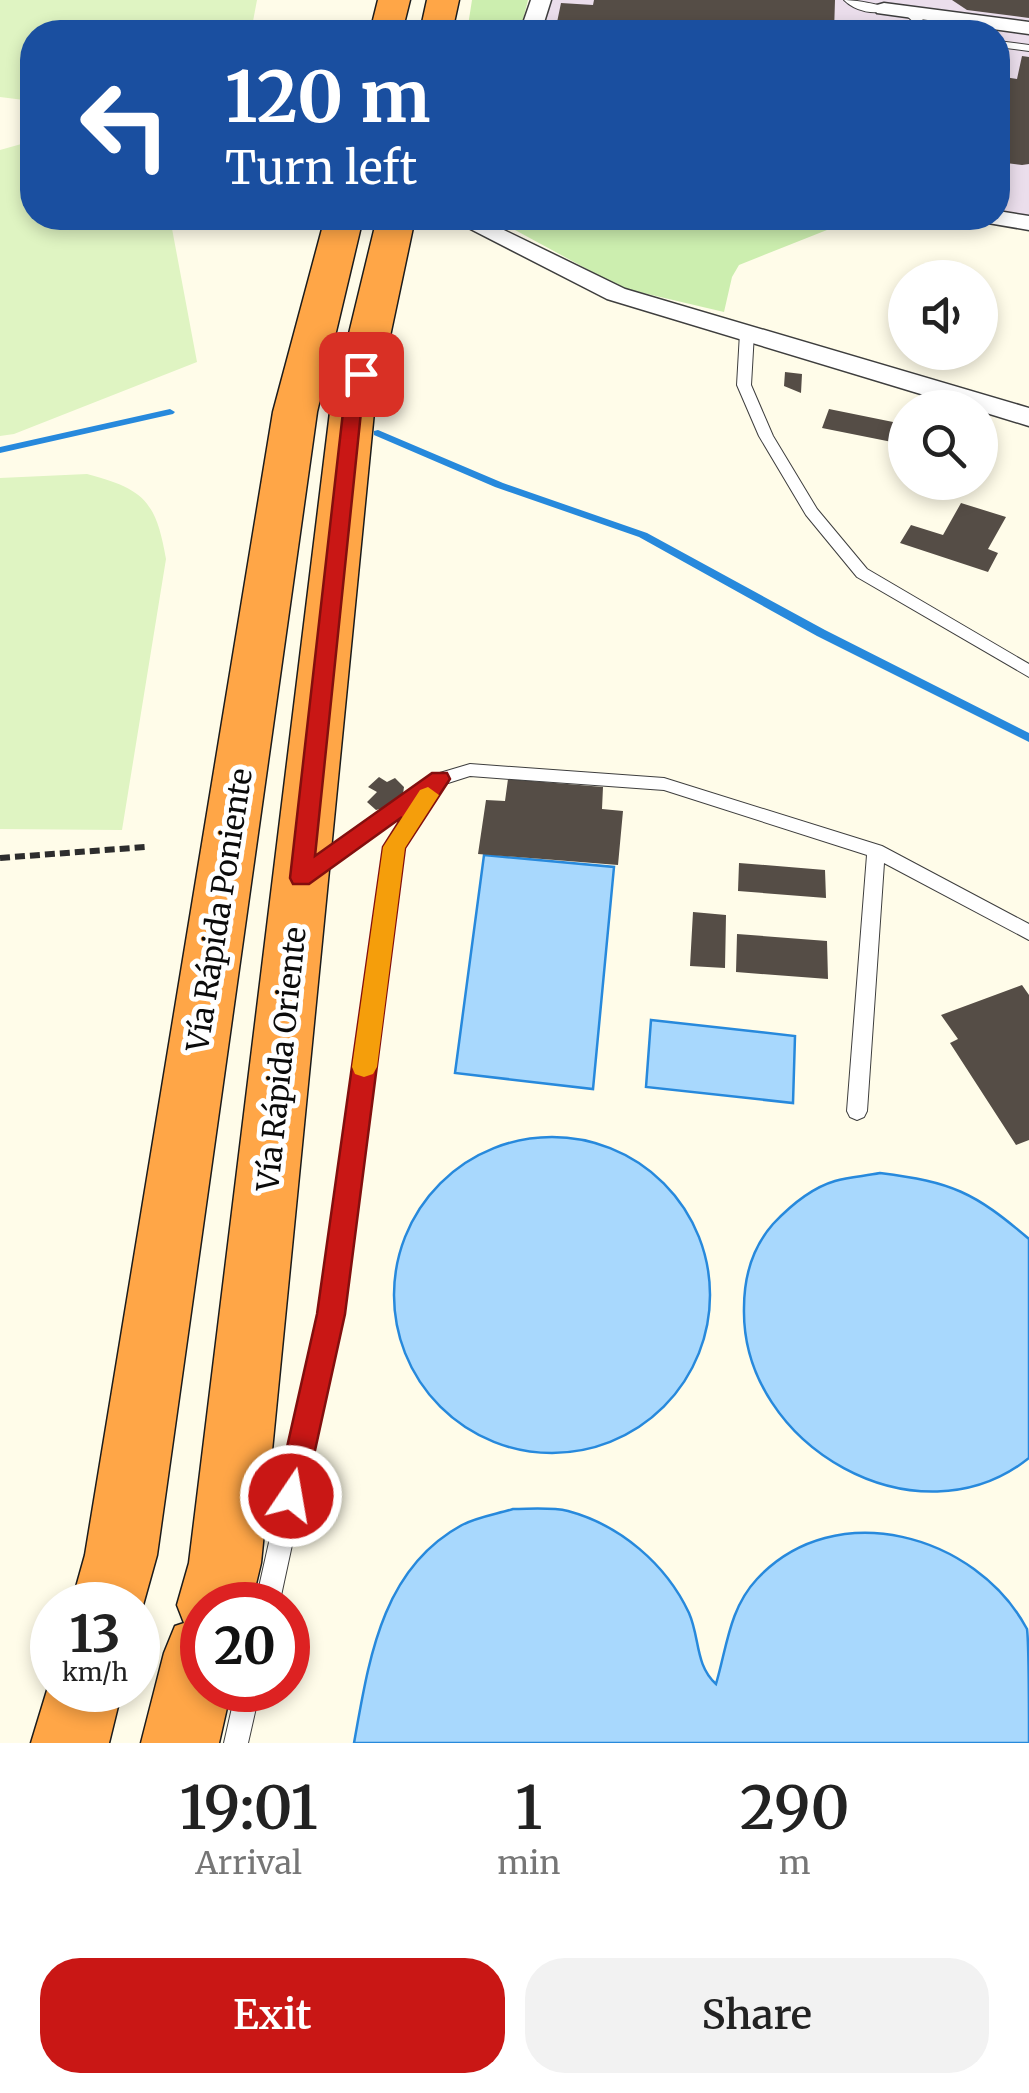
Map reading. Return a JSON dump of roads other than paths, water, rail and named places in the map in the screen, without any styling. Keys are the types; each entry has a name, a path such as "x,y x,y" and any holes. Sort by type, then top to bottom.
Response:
{"highway":[{"name":"Vía Rápida Poniente","path":"115,1582 122,1556 295,412 341,230"},
{"name":"Vía Rápida Oriente","path":"220,1582 352,412 393,230"},
{"path":"70,1743 78,1712"},
{"path":"180,1743 187,1712"}],"street":[{"path":"884,4 908,12 968,20"},
{"path":"486,230 616,294 1029,417"}],"lane":[{"path":"849,0 859,7 884,4"},
{"path":"908,12 917,20"},
{"path":"747,333 744,385 766,436 811,512 862,573 1029,671"},
{"path":"301,878 439,779 470,770 664,784 876,851 1029,933"},
{"path":"271,1582 331,1314 394,847 439,779"},
{"path":"857,1111 876,851"},
{"path":"236,1743 243,1712"}],"water":[{"path":"484,855 614,867 593,1089 455,1073"},
{"path":"651,1020 795,1036 793,1103 646,1087"},
{"path":"552,1137 583,1140 613,1149 640,1163 664,1183 684,1207 698,1234 707,1264 707,1326 698,1356 684,1383 664,1407 640,1427 613,1441 583,1450 552,1453 521,1450 491,1441 464,1427 440,1407 420,1383 406,1356 397,1326 394,1295 397,1264 406,1234 420,1207 440,1183 464,1163 491,1149 521,1140"},
{"path":"880,1173 926,1180 961,1192 993,1210 1029,1239 1029,1458 985,1483 937,1492 889,1486 844,1468 804,1440 772,1402 751,1358 744,1308 746,1285 751,1263 766,1233 794,1204 818,1188"},
{"path":"513,1509 568,1511 587,1517 639,1549 679,1595 689,1613 704,1668 716,1684 740,1603 757,1579 789,1553 825,1538 863,1533 902,1537 940,1549 974,1569 1004,1596 1027,1629 1029,1743 354,1743 373,1649 396,1591 435,1544 462,1525"}],"waterway":[{"path":"0,450 170,412"},
{"path":"378,433 499,485 643,535 821,633 1029,738"}]}
